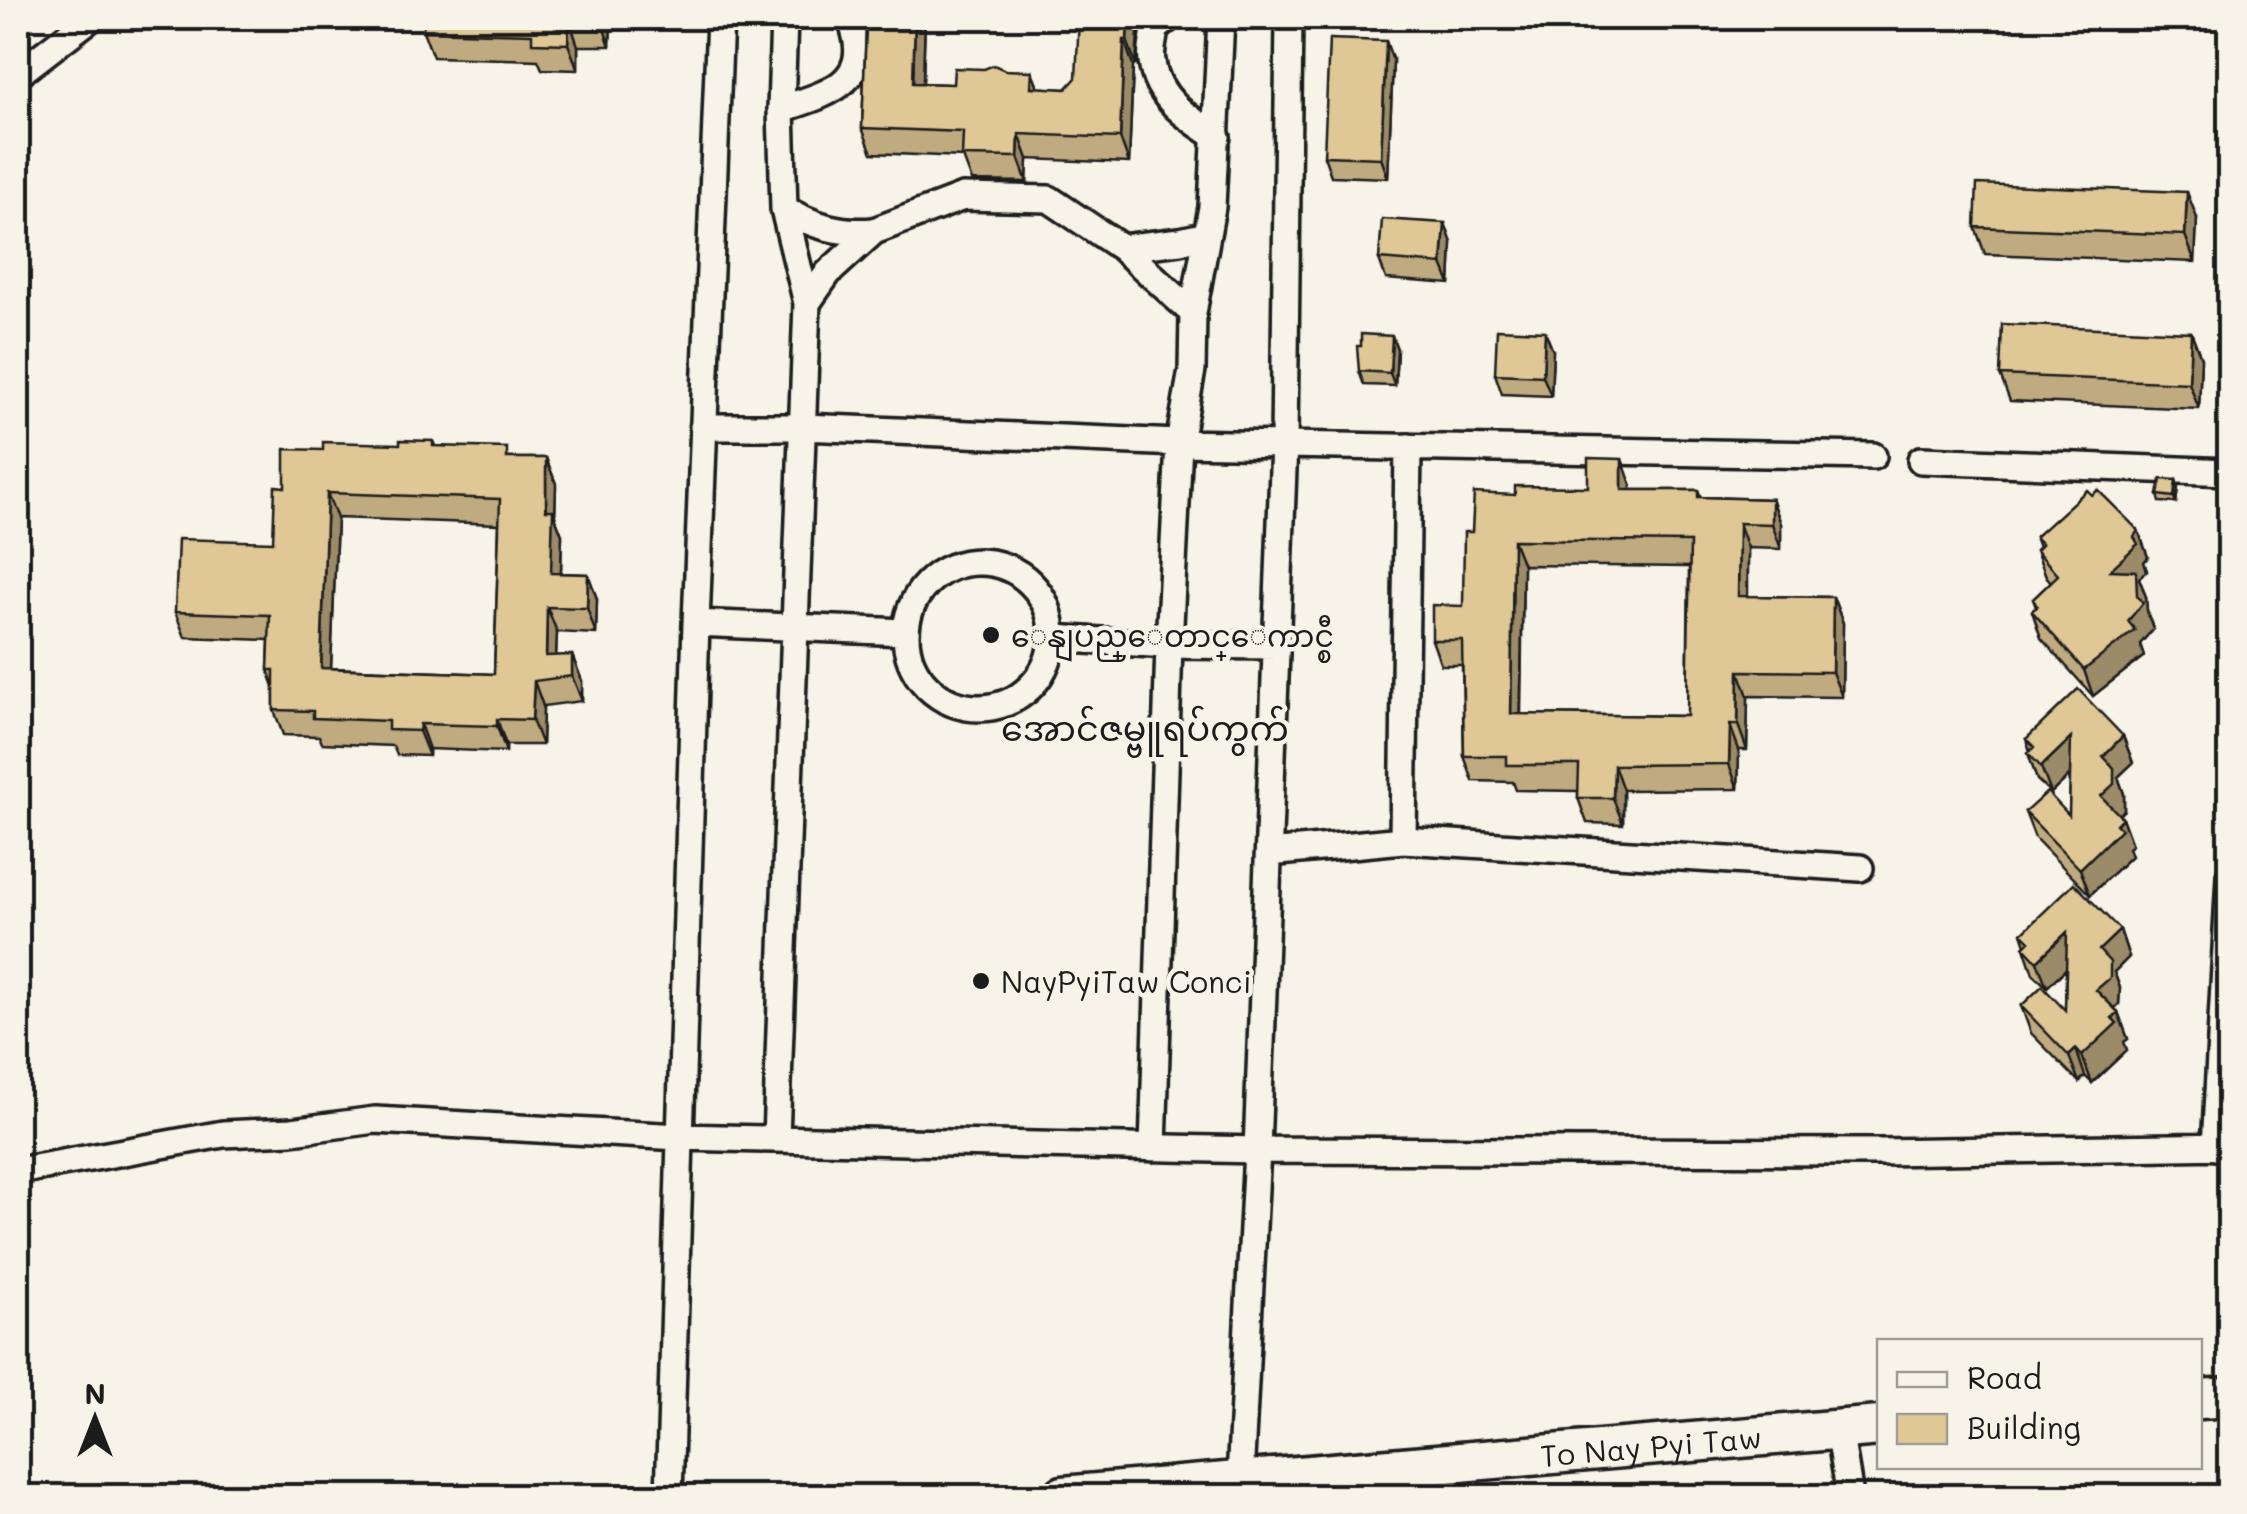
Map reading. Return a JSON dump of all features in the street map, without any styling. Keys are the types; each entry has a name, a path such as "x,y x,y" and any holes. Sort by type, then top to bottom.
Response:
{"main road":[{"path":"2202,1399 2230,1397"},
{"name":"To Nay Pyi Taw","path":"1063,1496 1240,1480 1388,1482 1877,1426"}],"street":[{"path":"18,74 91,18"},
{"path":"669,1496 696,622 720,18"},
{"path":"776,1138 807,303 784,209 784,18"},
{"path":"781,108 841,86 854,72 858,47 850,18"},
{"path":"1169,18 1155,29 1152,61 1163,93 1186,118 1217,138"},
{"path":"1153,1148 1178,443 1192,370 1193,313 1207,234 1217,138 1221,18"},
{"path":"1240,1480 1284,444 1289,18"},
{"path":"784,209 808,223 848,233 874,231 964,197 1048,200 1122,248 1193,313"},
{"path":"807,303 828,274 874,231"},
{"path":"1122,248 1180,242 1207,234"},
{"path":"703,427 804,427 1178,443 1873,456"},
{"path":"1403,840 1408,447"},
{"path":"1921,460 2230,472"},
{"path":"967,562 995,563 1019,573 1038,590 1050,613 1052,638 1045,667 1030,688 1009,702 984,708 958,705 940,697 921,680 909,657 905,632 910,609 923,588 942,571 967,562"},
{"path":"696,622 905,632"},
{"path":"1052,638 1276,646"},
{"path":"1269,853 1403,840 1860,868"},
{"path":"18,1171 224,1134 292,1131 375,1120 680,1136 1256,1150 1881,1152 2222,1146 2230,876"},
{"path":"1839,1429 1850,1496"}],"building":[{"path":"424,18 601,18 601,20 569,19 568,44 532,43 532,34 423,31"},
{"path":"864,18 915,18 913,83 953,84 954,68 984,69 994,65 1005,70 1032,71 1031,87 1066,89 1076,78 1079,18 1128,18 1120,138 1019,134 1018,157 962,156 963,132 862,128"},
{"path":"1329,39 1386,41 1381,158 1324,156"},
{"path":"1977,184 2187,192 2185,235 1975,227"},
{"path":"1382,219 1445,223 1442,264 1379,259"},
{"path":"2002,324 2191,332 2189,383 2000,375"},
{"path":"1497,329 1545,331 1543,376 1495,374"},
{"path":"1361,334 1392,336 1390,373 1359,371 1357,346 1361,346"},
{"path":"400,440 433,441 433,446 507,448 507,458 546,458 546,510 553,510 551,573 588,574 587,608 547,607 546,656 572,655 572,676 534,681 532,720 497,719 497,726 420,724 419,731 388,730 388,721 313,718 313,711 274,710 274,670 268,670 270,615 175,612 178,539 273,542 275,486 285,487 285,449 323,450 323,442 400,444","holes":["327,493 500,499 494,674 321,668"]},
{"path":"1588,458 1622,459 1622,490 1698,490 1698,497 1772,499 1772,524 1739,523 1738,596 1833,597 1832,672 1739,671 1738,725 1730,725 1729,764 1614,765 1613,798 1578,798 1579,765 1507,765 1507,756 1464,756 1462,640 1432,640 1432,605 1463,606 1464,532 1472,532 1474,493 1515,495 1515,486 1588,487","holes":["1513,540 1690,542 1687,716 1511,714"]},
{"path":"2161,479 2176,480 2174,497 2158,495"},
{"path":"2087,490 2092,495 2098,490 2138,530 2134,537 2138,544 2110,570 2136,571 2137,595 2143,603 2128,621 2135,630 2084,670 2032,611 2037,606 2033,599 2058,575 2036,550 2042,544 2035,537"},
{"path":"2078,689 2123,736 2103,756 2114,768 2114,784 2101,796 2122,818 2116,824 2121,829 2080,869 2025,812 2047,792 2069,815 2071,738 2041,767 2028,753 2034,747 2026,739"},
{"path":"2074,883 2120,930 2099,950 2110,962 2110,978 2096,990 2118,1012 2112,1018 2117,1023 2082,1056 2076,1049 2069,1056 2021,1006 2042,986 2065,1010 2067,932 2037,961 2024,947 2030,941 2022,933"}],"place":[{"name":"ေနျပည္ေတာင္ေကာင္စီ","path":"991,635"},
{"name":"NayPyiTaw Conci","path":"981,981"}],"district":[{"name":"အောင်ဇမ္ဗူရပ်ကွက်","path":"1145,727"}]}
